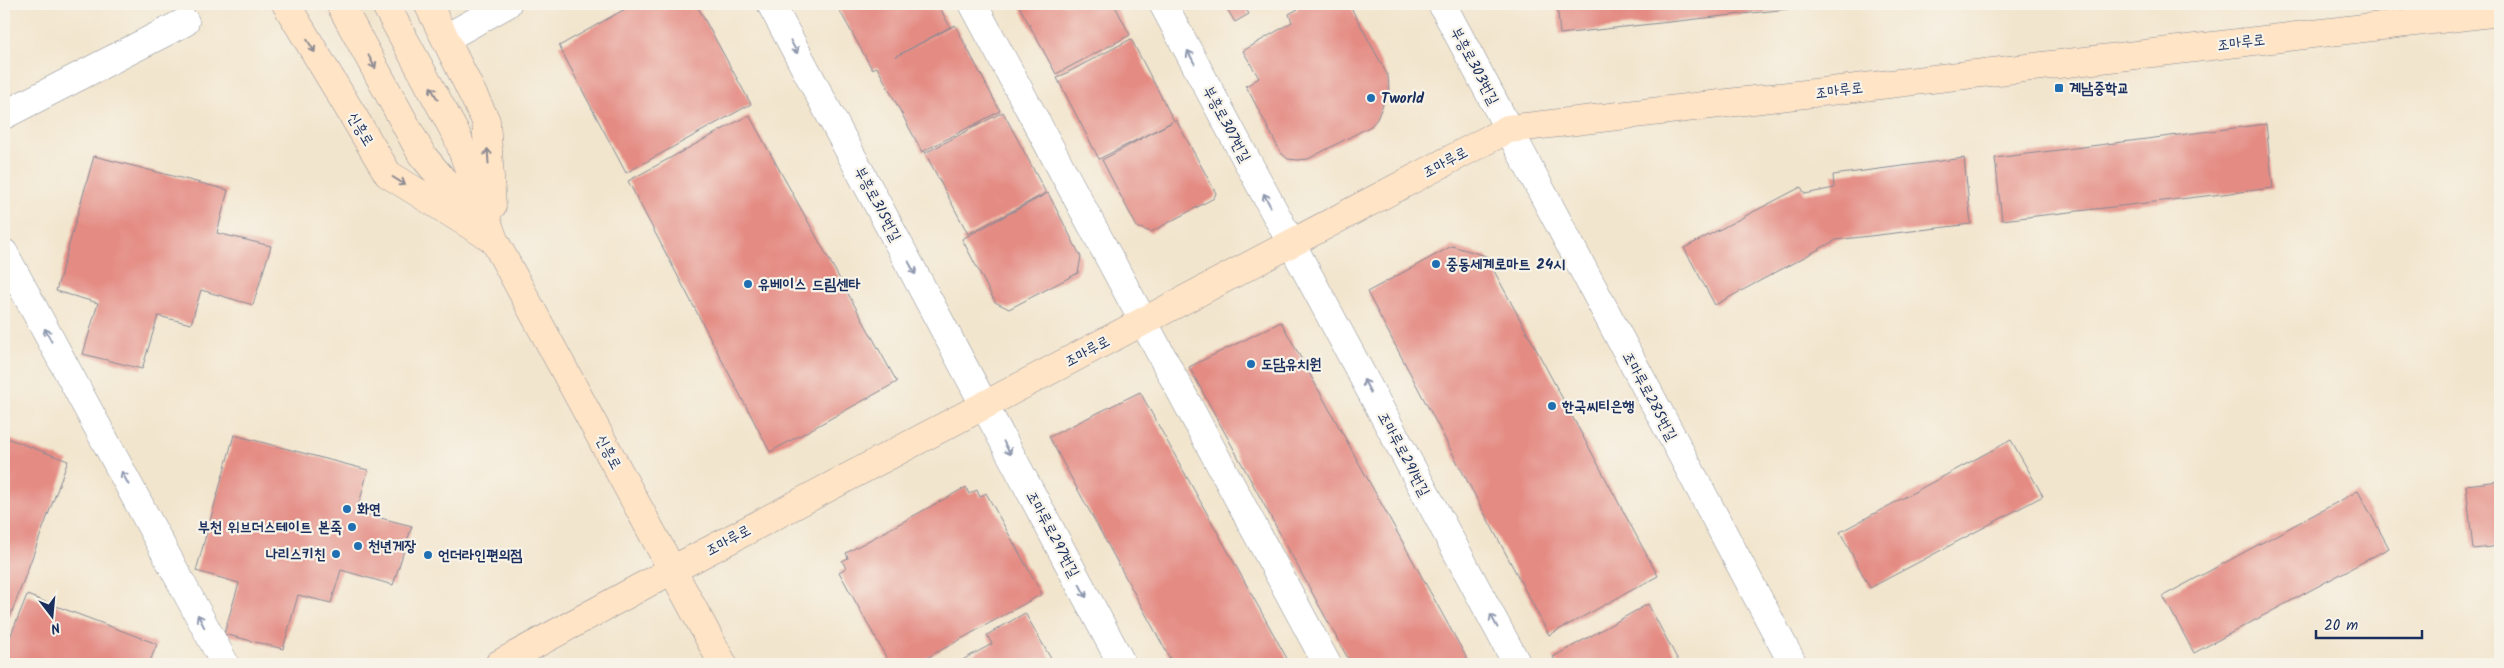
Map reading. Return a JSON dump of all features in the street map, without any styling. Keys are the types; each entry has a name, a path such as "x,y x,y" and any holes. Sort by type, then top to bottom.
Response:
{"street":[{"name":"신흥로","path":"286,4 388,174 494,240"},
{"name":"신흥로","path":"340,4 422,155 494,240"},
{"name":"신흥로","path":"384,4 457,136 494,240 723,664"},
{"name":"신흥로","path":"428,4 486,120 494,240"},
{"path":"446,38 507,4"},
{"name":"부흥로315번길","path":"771,4 984,404"},
{"path":"973,4 1327,664"},
{"name":"부흥로307번길","path":"1163,4 1290,244"},
{"name":"부흥로303번길","path":"1442,4 1508,129"},
{"name":"조마루로","path":"499,664 984,404 1508,129 2500,12"},
{"path":"4,115 185,22"},
{"name":"조마루로285번길","path":"1508,129 1793,664"},
{"name":"조마루로291번길","path":"1290,244 1517,664"},
{"path":"4,253 224,664"},
{"name":"조마루로297번길","path":"984,404 1122,664"}],"building":[{"path":"634,4 696,4 751,104 626,173 559,46"},
{"path":"836,4 938,4 950,27 895,57 955,25 1000,111 922,152 877,67 872,69"},
{"path":"1018,4 1114,4 1130,35 1056,74"},
{"path":"1224,4 1252,4 1245,7 1249,14 1235,22"},
{"path":"1295,4 1349,4 1388,76 1389,90 1377,119 1371,126 1308,159 1298,160 1288,159 1281,153 1246,86 1259,78 1243,51 1292,22 1289,14 1298,9"},
{"path":"1557,4 1787,4 1788,9 1560,34"},
{"path":"1131,39 1174,121 1176,120 1216,193 1214,198 1151,232 1137,227 1102,160 1172,122 1099,159 1057,78"},
{"path":"1003,112 1046,193 968,234 925,153"},
{"path":"749,115 897,382 770,452 628,181"},
{"path":"2266,124 2273,188 2002,220 1995,158"},
{"path":"94,156 228,190 217,233 271,246 253,305 201,290 191,324 158,316 142,369 83,354 98,303 56,291"},
{"path":"1964,158 1971,224 1836,240 1715,305 1684,248 1801,187 1805,194 1834,188 1833,175"},
{"path":"1048,193 1081,257 1078,273 1009,309 995,302 962,239"},
{"path":"1452,246 1486,256 1658,576 1549,635 1367,292"},
{"path":"1281,322 1470,664 1351,664 1189,367"},
{"path":"1140,392 1290,664 1173,664 1049,437"},
{"path":"234,435 368,470 357,512 412,526 393,585 341,570 331,603 298,595 283,649 224,634 239,583 196,571"},
{"path":"4,437 68,461 10,617 4,615"},
{"path":"2011,440 2043,496 1870,588 1840,532"},
{"path":"2500,481 2500,546 2473,549 2466,485"},
{"path":"966,487 969,494 977,490 980,497 986,493 1042,594 916,664 890,664 839,572 846,568 842,561 848,558 846,553"},
{"path":"2358,491 2389,548 2194,653 2163,596"},
{"path":"27,595 157,644 149,664 4,664 4,652"},
{"path":"1648,604 1680,664 1557,664 1553,657"},
{"path":"1025,613 1054,664 955,664 992,644 987,635"}],"place":[{"name":"계남중학교","path":"2059,88"},
{"name":"Tworld","path":"1371,98"},
{"name":"중동세계로마트 24시","path":"1436,264"},
{"name":"유베이스 드림센타","path":"748,284"},
{"name":"도담유치원","path":"1251,364"},
{"name":"한국씨티은행","path":"1552,406"},
{"name":"화연","path":"347,509"},
{"name":"부천 위브더스테이트 본죽","path":"352,527"},
{"name":"천년게장","path":"358,546"},
{"name":"나리스키친","path":"336,554"},
{"name":"언더라인편의점","path":"428,555"}]}
